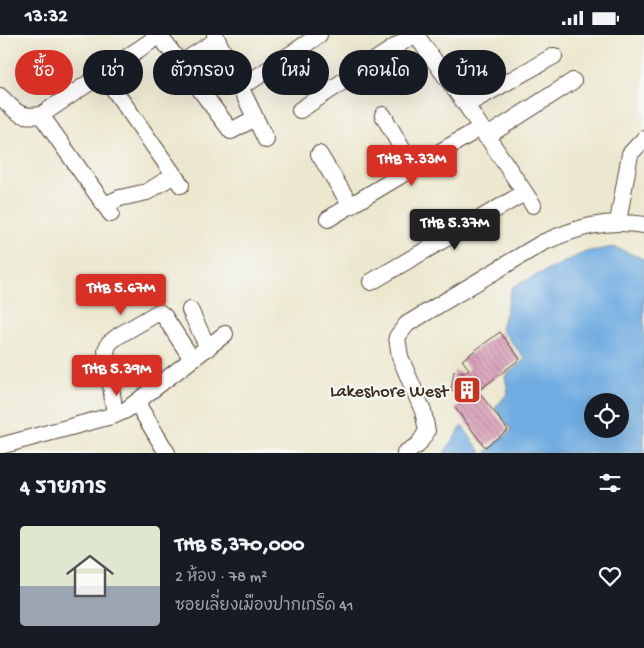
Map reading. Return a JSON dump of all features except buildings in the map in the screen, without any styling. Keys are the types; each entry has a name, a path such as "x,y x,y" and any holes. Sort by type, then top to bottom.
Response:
{"street":[{"path":"252,81 318,35"},
{"path":"300,110 415,35 466,105 528,199 371,282"},
{"path":"199,50 216,38 266,140"},
{"path":"143,51 163,39 171,50"},
{"path":"466,105 554,56"},
{"path":"328,219 413,168 483,133 573,81"},
{"path":"4,105 25,117 41,115 83,87"},
{"path":"41,115 108,210 120,198 147,192 177,180 118,95"},
{"path":"205,95 231,131 255,118"},
{"path":"383,115 413,168"},
{"path":"618,222 630,154 642,144"},
{"path":"319,154 351,206"},
{"path":"405,453 418,445 427,431 423,411 400,357 397,337 407,324 542,243 564,233 607,222 644,225"},
{"path":"190,310 208,348"},
{"path":"115,415 107,371 106,351 109,343 118,336 159,312 164,316 192,359"},
{"path":"0,446 115,415 126,410 225,334"},
{"path":"137,403 167,453"}],"water":[{"path":"614,247 644,259 644,453 485,453 512,430 495,408 508,393 505,376 525,359 501,329 512,287 585,252"},
{"path":"462,426 482,453 444,453"}],"place":[{"name":"Lakeshore West","path":"467,390"}]}
